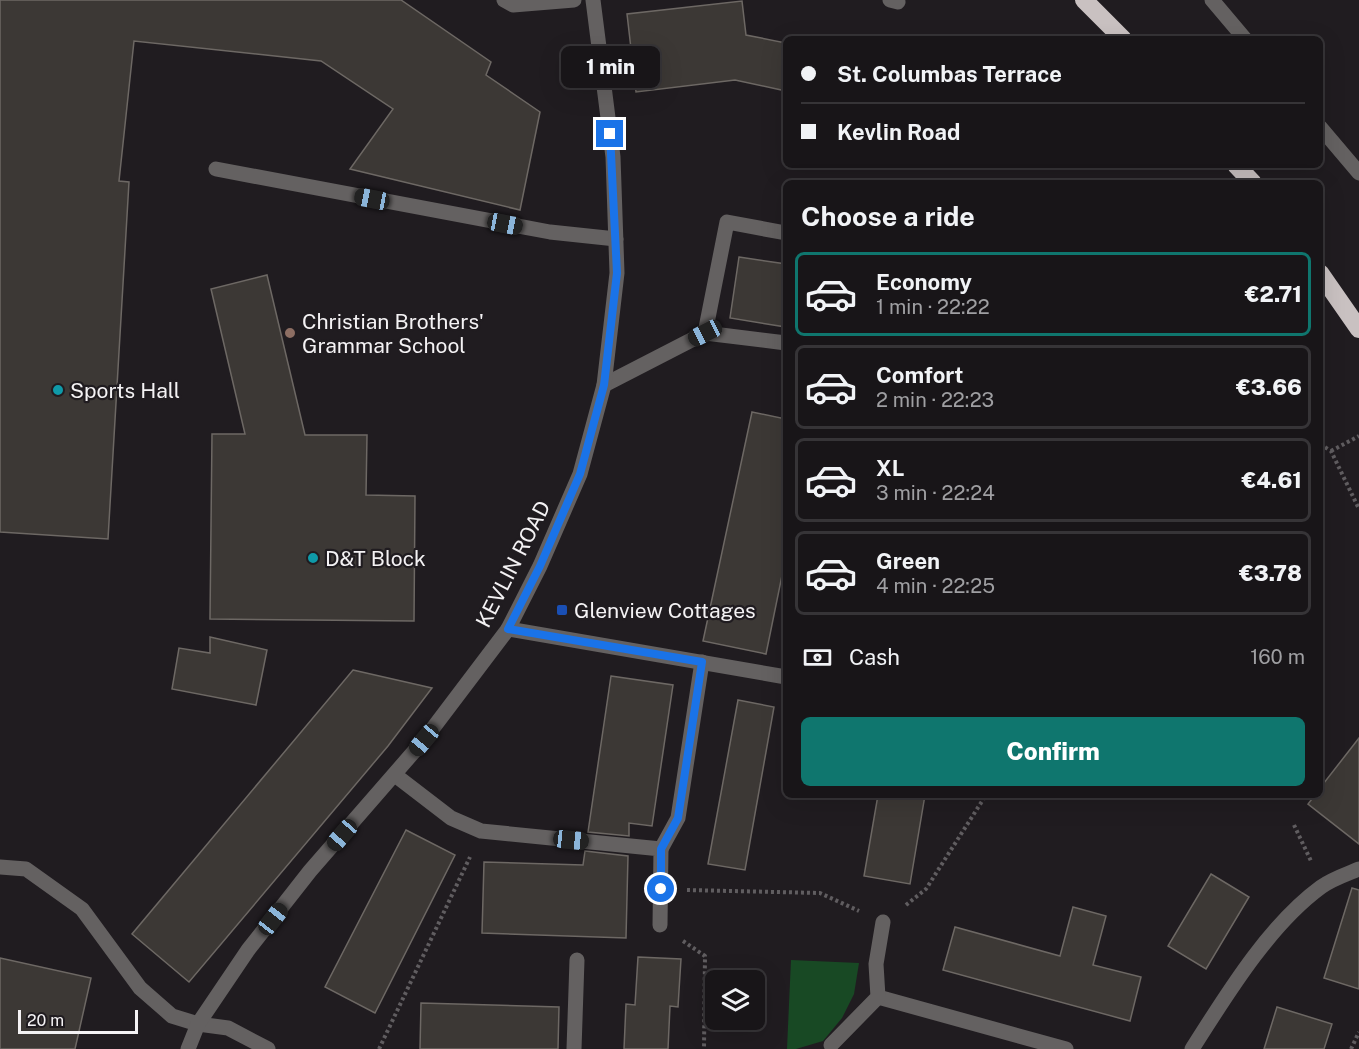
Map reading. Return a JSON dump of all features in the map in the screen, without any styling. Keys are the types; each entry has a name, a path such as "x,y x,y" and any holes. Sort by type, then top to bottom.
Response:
{"highway":[{"path":"1084,0 1121,36"},
{"path":"1239,168 1250,180"},
{"path":"1323,277 1359,329"}],"street":[{"path":"504,0 513,5 574,0"},
{"name":"KEVLIN ROAD","path":"188,1049 198,1024 248,950 310,871 424,740 508,629 540,566 580,474 604,385 617,273 613,157 594,0"},
{"path":"1212,0 1242,36"},
{"path":"1323,131 1359,173"},
{"path":"216,169 550,232 616,239"},
{"path":"705,333 727,222 783,232"},
{"path":"604,385 705,333 783,343"},
{"path":"508,629 783,676"},
{"path":"660,925 661,849 678,818 702,662"},
{"path":"395,775 451,818 481,831 661,849"},
{"path":"0,867 26,869 82,909 140,988 172,1016 198,1024 228,1028 268,1049"},
{"path":"1192,1049 1222,1001 1281,923 1323,886 1359,869"},
{"path":"879,997 876,964 883,922"},
{"path":"574,1049 577,960"},
{"path":"831,1045 879,997"},
{"path":"879,997 1066,1049"}],"path":[{"path":"1331,451 1359,436"},
{"path":"1323,446 1331,451 1359,509"},
{"path":"661,889 820,892 883,922 926,889 984,798"},
{"path":"1294,825 1323,886"},
{"path":"379,1049 455,891 481,831"},
{"path":"660,925 705,956 704,1049"},
{"path":"1352,1049 1359,1032"}],"green space":[{"path":"791,960 859,963 854,994 842,1018 823,1041 796,1049 787,1049"}],"building":[{"path":"0,0 401,0 491,62 486,75 540,112 520,210 350,169 393,109 321,61 134,41 119,181 129,182 108,539 0,532"},
{"path":"742,1 746,35 783,42 783,90 735,80 636,92 627,14"},
{"path":"739,257 783,264 783,327 730,318"},
{"name":"D&T Block","path":"267,275 305,435 367,435 366,495 415,496 414,621 210,619 212,434 245,434 211,289"},
{"path":"752,412 783,418 783,571 766,654 703,641"},
{"path":"210,637 267,650 256,705 172,689 179,648 210,653"},
{"path":"353,670 432,688 388,746 189,982 132,934"},
{"path":"611,676 673,685 652,826 629,823 629,836 588,832"},
{"path":"738,700 774,707 745,870 708,864"},
{"path":"1359,738 1359,844 1308,804 1313,798 1323,798 1323,784"},
{"path":"877,798 924,798 910,884 864,876"},
{"path":"406,830 455,855 375,1013 325,987"},
{"path":"585,851 628,856 626,938 482,933 484,862 583,865"},
{"path":"1211,874 1249,897 1206,969 1168,946"},
{"path":"1352,888 1359,890 1359,989 1324,978"},
{"path":"1073,907 1106,916 1093,965 1141,977 1130,1021 943,970 955,927 1060,956"},
{"path":"638,957 681,959 678,1007 670,1006 668,1049 624,1049 626,1004 635,1005"},
{"path":"0,958 91,978 75,1049 0,1049"},
{"path":"421,1003 559,1007 558,1049 420,1049"},
{"path":"1277,1007 1332,1024 1324,1049 1264,1049"}],"place":[{"name":"Christian Brothers' Grammar School","path":"290,333"},
{"name":"Sports Hall","path":"58,390"},
{"name":"D&T Block","path":"313,558"},
{"name":"Glenview Cottages","path":"562,610"}],"route":[{"path":"610,134 613,157 617,273 604,385 580,474 540,566 508,629 702,662 678,818 661,849 661,889"}]}
